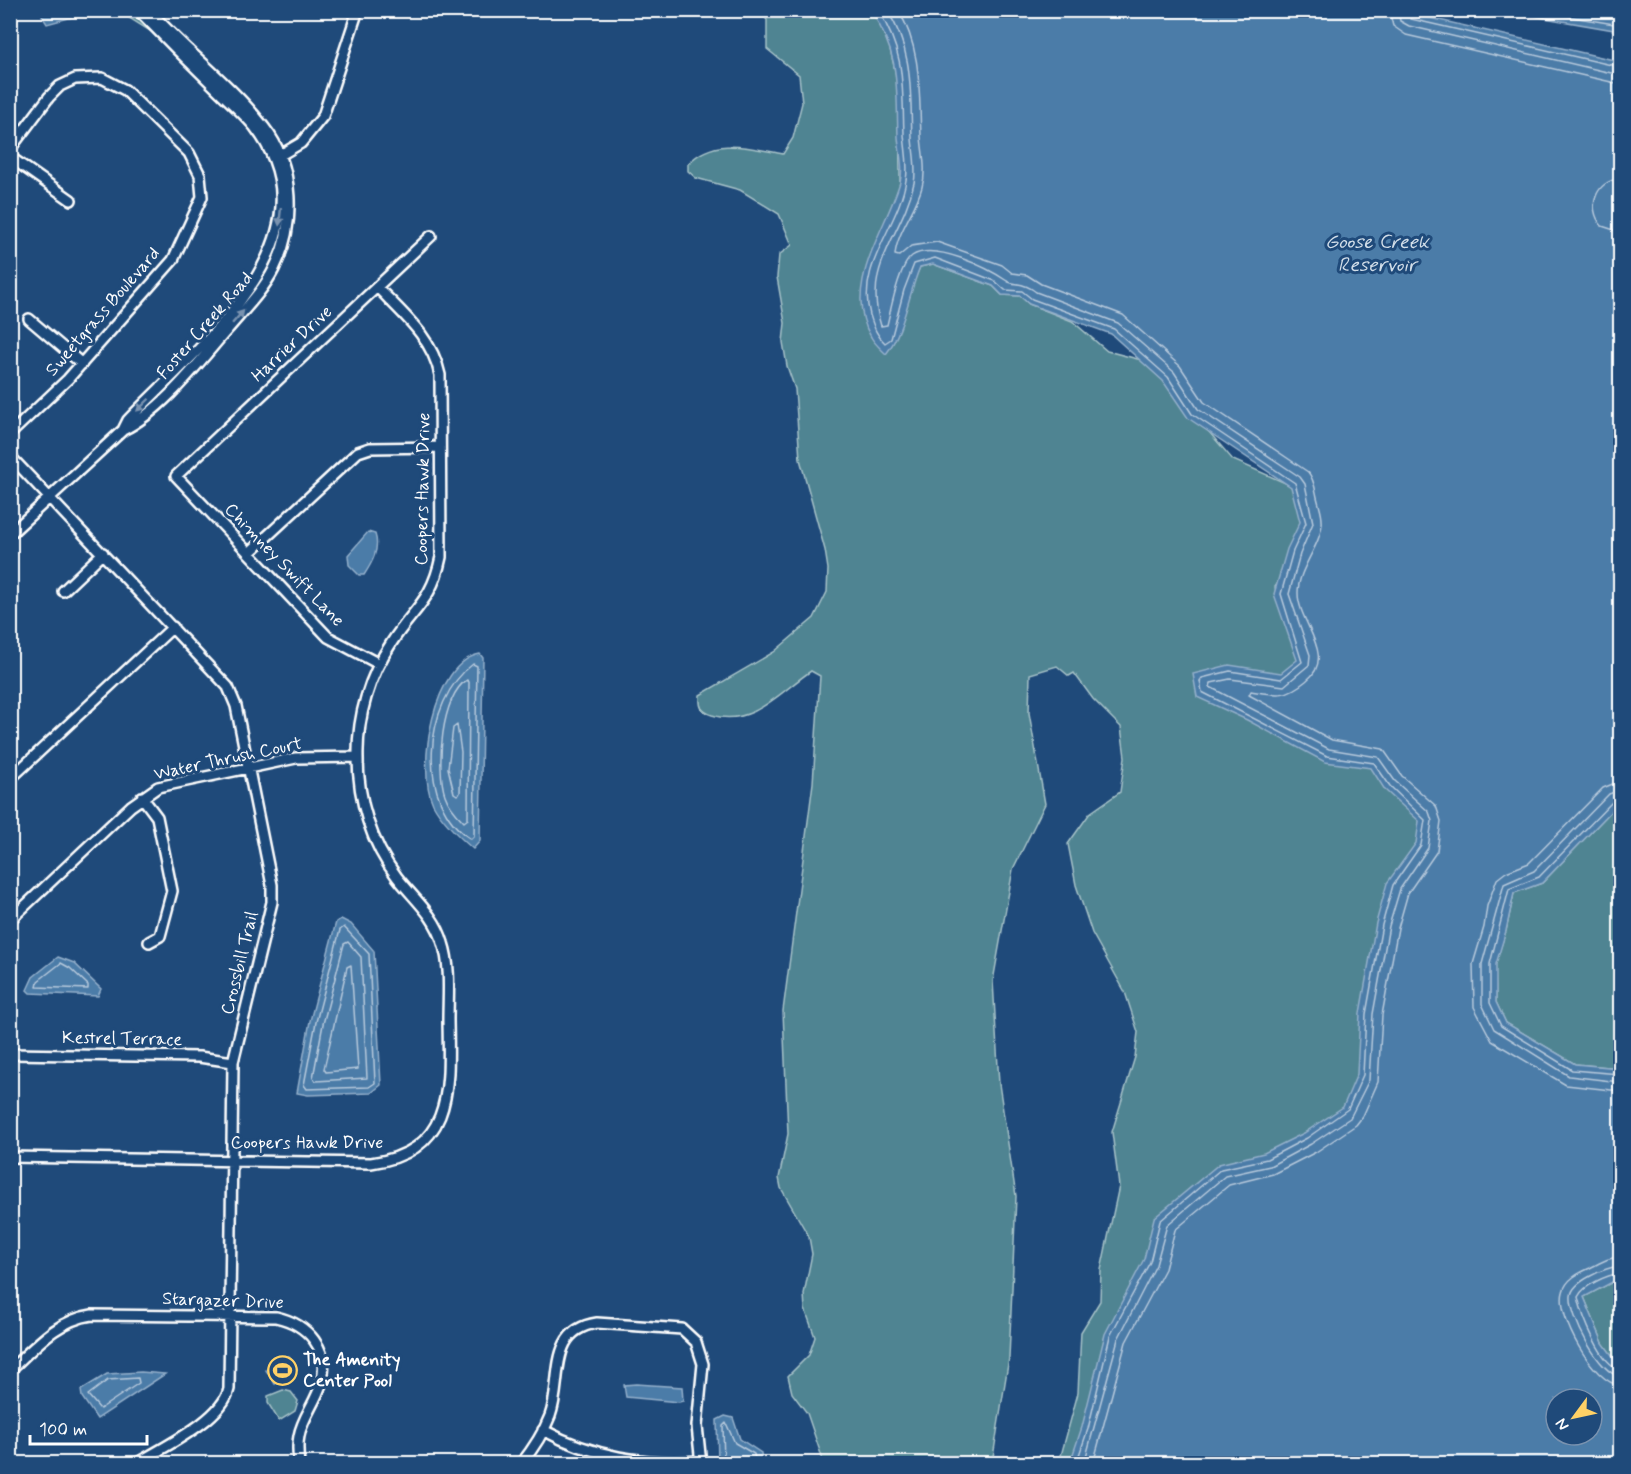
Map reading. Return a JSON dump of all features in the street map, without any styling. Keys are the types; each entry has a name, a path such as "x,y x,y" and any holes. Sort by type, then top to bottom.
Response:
{"street":[{"path":"138,10 253,125 276,157"},
{"path":"149,10 266,128 276,157"},
{"path":"276,157 301,143 323,116 358,10"},
{"name":"Sweetgrass Boulevard","path":"10,149 48,97 60,86 75,79 102,78 126,90 189,153 200,175 202,197 200,206 173,260 82,364 10,434"},
{"path":"10,157 71,200"},
{"name":"Foster Creek Road","path":"10,534 123,430 128,420 199,347 264,267 279,227 281,202 276,157"},
{"name":"Harrier Drive","path":"176,476 430,236"},
{"name":"Coopers Hawk Drive","path":"10,1157 371,1163 389,1161 406,1154 420,1144 441,1118 449,1079 447,958 435,924 425,907 397,876 376,842 361,798 357,758 361,714 379,664 392,641 429,597 437,578 441,557 440,375 437,360 424,336 377,287"},
{"path":"29,319 82,364"},
{"path":"249,553 358,452 370,448 440,447"},
{"name":"Crossbill Trail","path":"10,456 51,496 228,687 236,706 272,885 272,902 233,1062 229,1389 223,1406 216,1413 136,1464"},
{"name":"Chimney Swift Lane","path":"176,476 328,637 379,664"},
{"path":"63,591 103,553"},
{"path":"10,779 172,627"},
{"name":"Water Thrush Court","path":"10,920 142,797 158,787 296,758 357,758"},
{"path":"142,797 157,818 172,891 160,936 149,942"},
{"name":"Kestrel Terrace","path":"10,1054 199,1057 233,1062"},
{"name":"Stargazer Drive","path":"10,1371 49,1334 77,1317 92,1315 276,1317 294,1321 311,1333 320,1350 324,1368 321,1384 299,1434 299,1464"},
{"path":"521,1464 535,1447 550,1415 560,1353 573,1330 583,1324 597,1323 682,1329 696,1342 703,1364 697,1426 701,1462 659,1462 607,1456 576,1446 543,1430"}],"green space":[{"path":"124,11 133,11 155,34 123,14"},
{"path":"760,11 871,11 887,35 899,89 900,181 909,292 920,267 933,264 993,286 1002,295 1020,296 1029,304 1072,321 1107,351 1149,362 1233,460 1290,485 1307,509 1281,579 1275,587 1276,592 1429,784 1381,1053 1112,1463 1059,1463 1078,1393 1081,1332 1100,1301 1101,1270 1119,1186 1112,1132 1135,1057 1138,1032 1125,992 1092,933 1076,885 1068,844 1090,813 1120,792 1125,757 1121,727 1093,699 1074,673 1069,676 1057,666 1030,674 1029,713 1045,804 1013,869 993,981 999,1084 1016,1196 1009,1358 992,1463 824,1463 807,1413 792,1393 788,1376 809,1355 815,1337 805,1309 804,1294 812,1254 809,1237 781,1188 779,1178 788,1134 783,1011 813,783 820,676 811,671 766,705 740,716 727,718 712,715 700,706 700,695 774,652 814,618 827,592 828,569 825,550 800,459 795,389 787,366 783,342 785,323 777,277 779,255 792,245 779,214 740,190 696,178 688,171 688,164 698,155 709,150 733,146 783,154 793,138 802,103 799,75 767,49 767,20"},
{"path":"1505,11 1545,11 1545,18"},
{"path":"1620,802 1620,1068 1575,1064 1506,1023 1496,1002 1495,964 1506,931 1514,893 1542,883"},
{"path":"1620,1278 1620,1366 1603,1343 1584,1297"},
{"path":"283,1390 291,1392 298,1401 295,1411 279,1421 268,1403 268,1396"}],"water":[{"path":"46,10 95,11 47,24 42,16"},
{"name":"Goose Creek Reservoir","path":"871,11 1400,11 1618,61 1620,66 1620,143 1618,151 1620,188 1616,209 1620,210 1620,802 1542,883 1514,893 1496,964 1496,1002 1506,1023 1575,1064 1620,1068 1620,1278 1584,1297 1603,1343 1620,1366 1620,1463 1070,1463 1082,1427 1105,1334 1144,1259 1154,1218 1219,1164 1264,1153 1304,1133 1343,1107 1357,1074 1360,1013 1376,923 1387,883 1416,843 1419,821 1385,790 1371,768 1325,762 1247,720 1197,697 1193,674 1229,665 1281,673 1297,660 1274,594 1287,549 1300,522 1291,487 1188,418 1163,381 1111,334 1029,304 1020,296 1002,295 993,286 933,264 920,267 898,334 886,354 872,339 863,318 861,298 863,278 869,258 894,200 902,171 895,72 888,43"},
{"path":"1545,11 1620,11 1620,31 1545,18"},
{"path":"368,532 375,534 376,550 364,575 359,575 349,565 348,555"},
{"path":"480,654 483,658 480,841 473,849 456,834 433,804 428,788 427,766 428,743 440,695 450,676 464,661"},
{"path":"341,919 351,924 374,951 381,1085 371,1093 308,1095 297,1093 310,1021 336,922"},
{"path":"58,957 74,963 101,989 98,996 30,993 27,990 33,977"},
{"name":"The Amenity Center Pool","path":"289,1356 297,1369 292,1373 293,1375 275,1384 266,1370 282,1357"},
{"path":"141,1372 165,1374 97,1419 82,1397 81,1390 107,1374"},
{"path":"624,1385 682,1387 683,1401 626,1397"},
{"path":"725,1416 733,1418 740,1439 761,1453 762,1463 718,1463 717,1420"}],"place":[{"name":"The Amenity Center Pool","path":"282,1370"}]}
